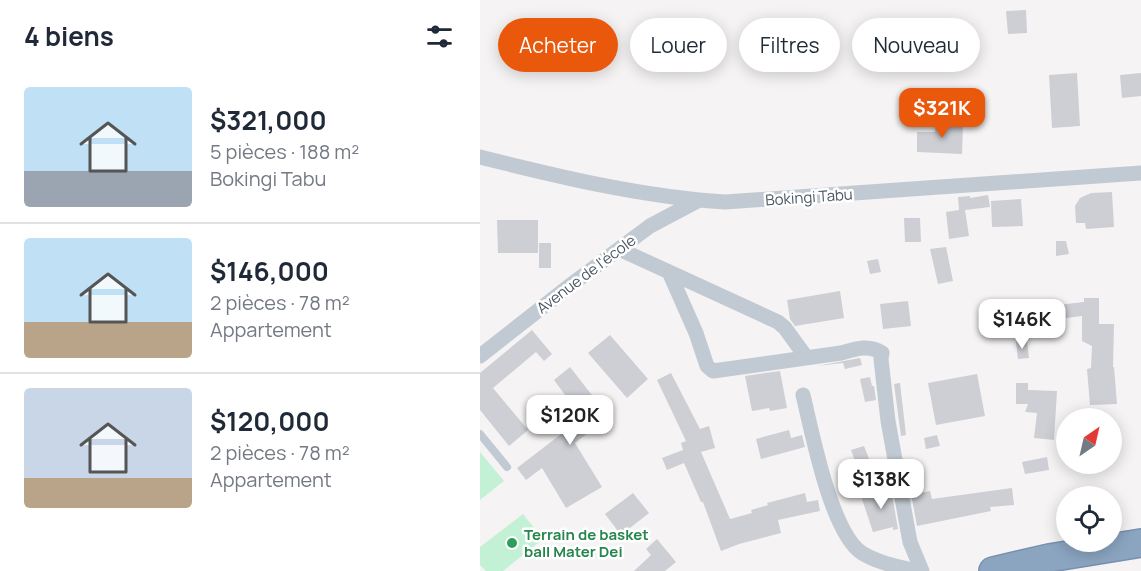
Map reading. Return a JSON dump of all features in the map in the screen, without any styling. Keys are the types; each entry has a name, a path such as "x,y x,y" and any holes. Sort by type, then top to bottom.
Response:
{"highway":[{"path":"993,571 1049,558 1059,564 1141,543"}],"street":[{"name":"Bokingi Tabu","path":"480,157 596,184 699,200 764,200 1141,173"},
{"name":"Avenue de l'école","path":"480,356 650,226 699,200"},
{"path":"619,249 778,322 806,357"},
{"path":"669,272 709,369 713,371 868,348 882,353 880,360 888,421 910,542 922,571"},
{"path":"803,396 825,479 843,532 862,553 876,560 915,571"}],"lane":[{"path":"480,434 507,467"}],"green space":[{"path":"480,452 504,481 480,500"},
{"name":"Terrain de basket ball Mater Dei","path":"523,514 543,539 503,571 486,571 480,565 480,547"}],"building":[{"path":"1026,10 1027,33 1008,34 1006,11"},
{"path":"1077,73 1080,126 1052,128 1049,75"},
{"path":"1141,73 1141,96 1122,98 1120,75"},
{"path":"936,122 963,124 962,154 917,152 917,132 935,132"},
{"path":"1112,192 1114,227 1086,229 1085,223 1076,223 1075,206 1080,198 1091,193"},
{"path":"988,195 990,207 965,210 969,236 949,239 946,212 959,210 958,197"},
{"path":"1021,199 1023,226 992,227 991,201"},
{"path":"904,218 920,218 921,242 905,242"},
{"path":"497,220 538,220 538,253 498,253"},
{"path":"1056,241 1066,241 1069,254 1056,256"},
{"path":"539,243 551,243 551,268 539,268"},
{"path":"946,247 953,281 938,284 930,249"},
{"path":"878,259 881,272 870,274 867,261"},
{"path":"840,291 844,318 795,326 790,319 787,300"},
{"path":"1084,298 1099,298 1099,324 1114,324 1113,367 1117,404 1090,405 1087,369 1091,368 1092,346 1082,341 1082,316 1058,319 1057,305 1084,302"},
{"path":"908,301 911,326 883,329 880,304"},
{"path":"532,330 552,354 544,361 536,352 493,388 528,430 509,446 480,410 480,373"},
{"path":"610,335 648,379 627,398 588,353"},
{"path":"1027,341 1029,358 1018,359 1016,342"},
{"path":"860,358 862,365 845,369 843,363 817,366"},
{"path":"570,367 609,417 575,443 602,487 566,508 542,468 526,480 517,468 582,418 554,380"},
{"path":"780,371 787,408 752,411 745,376"},
{"path":"671,373 700,429 709,426 715,448 701,452 730,519 752,513 751,510 768,505 767,503 805,493 807,502 818,500 820,511 778,520 781,533 721,551 703,502 684,463 667,470 662,458 683,450 681,443 686,441 657,380"},
{"path":"977,374 985,416 936,425 928,383"},
{"path":"870,377 876,400 865,402 860,379"},
{"path":"900,383 906,435 901,436 894,384"},
{"path":"1016,383 1028,383 1028,390 1057,391 1054,440 1034,438 1037,413 1025,412 1028,404 1016,404"},
{"path":"789,430 791,438 802,435 805,447 761,459 756,439"},
{"path":"937,435 940,446 926,449 924,438"},
{"path":"864,446 869,459 856,464 851,450"},
{"path":"1047,457 1049,470 1025,474 1022,462"},
{"path":"915,475 920,493 930,491 932,499 1012,488 1014,505 990,507 991,511 917,526 908,477"},
{"path":"891,489 898,529 893,530 893,527 873,532 861,496"},
{"path":"633,493 649,513 621,535 605,514"},
{"path":"657,539 676,562 665,571 634,571 651,555 646,549"}],"place":[{"name":"Terrain de basket ball Mater Dei","path":"512,543"}]}
